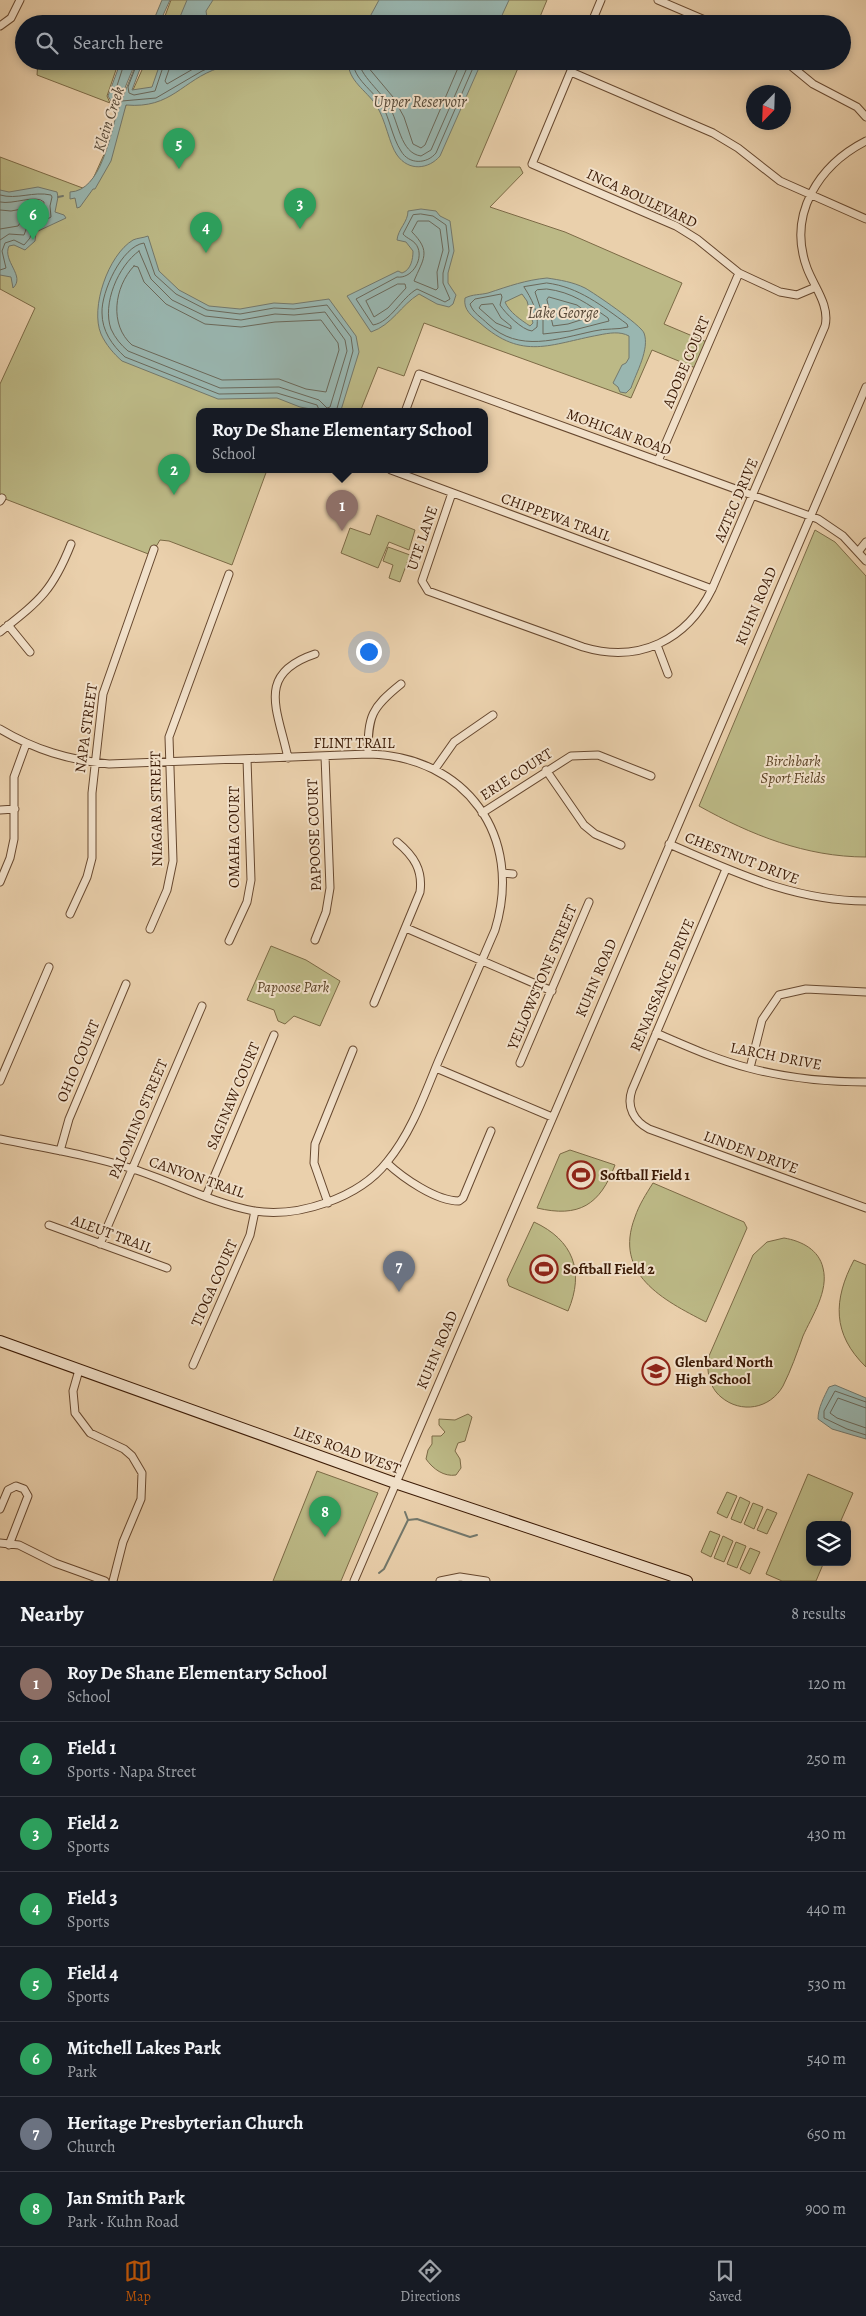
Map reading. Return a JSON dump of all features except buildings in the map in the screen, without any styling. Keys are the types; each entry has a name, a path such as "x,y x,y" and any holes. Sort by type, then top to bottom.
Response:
{"street":[{"path":"0,26 11,18 20,0"},
{"path":"595,15 601,0"},
{"path":"658,0 693,15"},
{"path":"796,70 814,84 857,107 866,117"},
{"path":"571,72 713,132 738,148 780,181 866,219"},
{"name":"INCA BOULEVARD","path":"571,72 532,164 676,226 697,239 739,273 784,294 797,295 816,287"},
{"name":"AZTEC DRIVE","path":"428,591 594,650 623,653 657,645 684,629 693,620 704,606 712,589 825,326 827,316 807,268 802,245 803,218 811,195 822,174 834,161 866,141"},
{"name":"ADOBE COURT","path":"658,461 739,273"},
{"name":"MOHICAN ROAD","path":"406,408 419,374 810,516 834,529 866,561"},
{"name":"KUHN ROAD","path":"354,1581 866,387"},
{"name":"CHIPPEWA TRAIL","path":"399,473 712,589"},
{"name":"UTE LANE","path":"428,591 422,581 452,493"},
{"path":"858,552 866,542"},
{"path":"0,632 49,590 59,573 71,544"},
{"name":"NAPA STREET","path":"70,914 87,876 92,858 94,762 106,682 154,549"},
{"name":"NIAGARA STREET","path":"150,929 167,890 171,873 169,738 229,574"},
{"path":"8,625 30,652"},
{"path":"657,645 668,674"},
{"path":"288,758 276,708 276,687 282,674 292,664 315,654"},
{"path":"368,754 369,724 372,713 381,700 401,684"},
{"path":"436,769 454,742 493,715"},
{"name":"FLINT TRAIL","path":"0,729 26,744 67,758 94,762 128,764 169,763 368,754 401,757 436,769 464,790 482,812 497,844 503,873 501,909 482,960 436,1068"},
{"path":"0,882 10,858 14,839 14,777 26,744"},
{"name":"ERIE COURT","path":"482,812 571,756 587,754 608,758 651,776"},
{"name":"PAPOOSE COURT","path":"315,940 326,912 330,888 325,756"},
{"name":"OMAHA COURT","path":"229,941 247,902 251,880 247,759"},
{"path":"546,770 584,825 595,834 621,846"},
{"path":"0,810 15,809"},
{"path":"374,1003 418,902 421,881 414,858 397,842"},
{"name":"CHESTNUT DRIVE","path":"669,844 764,884 803,896 829,900 866,902"},
{"name":"RENAISSANCE DRIVE","path":"631,1113 630,1094 726,869"},
{"path":"503,873 513,874"},
{"name":"YELLOWSTONE STREET","path":"520,1063 589,902"},
{"path":"406,928 552,991"},
{"path":"0,1081 49,967"},
{"name":"OHIO COURT","path":"60,1151 69,1119 126,984"},
{"path":"750,1068 762,1020 780,994 806,989 866,992"},
{"name":"PALOMINO STREET","path":"100,1244 202,1006"},
{"name":"LARCH DRIVE","path":"656,1033 722,1060 750,1068 808,1079 866,1082"},
{"name":"SAGINAW COURT","path":"206,1196 274,1035"},
{"path":"328,1203 316,1168 314,1144 353,1050"},
{"path":"436,1068 552,1117"},
{"name":"CANYON TRAIL","path":"0,1139 60,1151 132,1169 206,1196 255,1211 286,1211 328,1203 354,1189 386,1163 407,1132 436,1068"},
{"name":"LINDEN DRIVE","path":"631,1113 639,1123 649,1129 866,1208"},
{"path":"386,1163 409,1183 459,1204 491,1132"},
{"name":"TIOGA COURT","path":"193,1365 250,1235 255,1211"},
{"name":"ALEUT TRAIL","path":"49,1225 167,1268"},
{"name":"LIES ROAD WEST","path":"0,1341 395,1483 687,1581"},
{"path":"79,1370 73,1391 75,1413 90,1433 124,1449 132,1456 142,1472 141,1499 123,1542 113,1581"},
{"path":"0,1509 8,1490 16,1486 24,1489 28,1496 9,1545"},
{"path":"0,1544 19,1545 55,1563 105,1581"},
{"path":"440,1581 460,1577 486,1581"}],"green space":[{"path":"171,0 547,0 541,15 165,15"},
{"path":"37,70 116,70 107,96 110,103 37,75"},
{"path":"142,70 517,70 476,167 520,167 523,173 490,207 565,232 682,283 664,324 709,343 698,369 652,350 631,398 424,323 404,376 378,367 362,408 196,408 196,473 266,473 232,565 169,541 160,540 151,555 0,497 0,384 35,308 0,289 0,157 88,190"},
{"path":"377,515 415,530 409,550 389,542 378,568 341,553 350,528 370,535"},
{"name":"Birchbark Sport Fields","path":"815,530 835,542 866,576 866,857 844,856 801,849 759,835 699,806"},
{"path":"388,547 410,555 400,582 389,578 393,565 383,561"},
{"name":"Papoose Park","path":"271,946 306,960 340,981 320,1026 294,1016 285,1024 278,1021 274,1010 247,1000"},
{"name":"Softball Field 1","path":"570,1150 615,1165 609,1179 595,1199 586,1205 565,1211 537,1208 560,1154"},
{"path":"653,1183 744,1222 747,1228 706,1322 659,1294 646,1283 636,1269 631,1254 630,1237 635,1217"},
{"name":"Softball Field 2","path":"534,1222 558,1238 572,1258 575,1270 575,1283 568,1311 509,1286 507,1280"},
{"path":"784,1238 797,1241 809,1247 818,1256 823,1268 824,1277 822,1294 803,1336 789,1374 777,1394 763,1404 746,1407 737,1406 721,1397 711,1384 708,1373 709,1356 753,1255 767,1242"},
{"path":"854,1260 866,1265 866,1367 847,1342 839,1316 842,1289"},
{"path":"468,1414 472,1417 465,1441 458,1443 455,1451 460,1459 461,1468 456,1475 447,1475 435,1469 426,1459 432,1444 432,1436 441,1436 445,1432 439,1425 439,1419 455,1420"},
{"path":"317,1471 378,1493 341,1581 273,1581"},
{"path":"808,1474 853,1493 841,1521 806,1521 806,1566 822,1566 816,1581 782,1581 766,1574"},
{"path":"727,1492 737,1496 727,1518 717,1513"},
{"path":"740,1497 750,1502 741,1523 731,1519"},
{"path":"753,1503 763,1507 754,1529 744,1524"},
{"path":"767,1509 777,1513 767,1534 757,1530"},
{"path":"710,1531 720,1535 711,1557 701,1552"},
{"path":"723,1536 733,1541 724,1562 714,1558"},
{"path":"736,1542 746,1546 737,1568 727,1564"},
{"path":"750,1548 760,1552 750,1574 740,1569"}],"water":[{"path":"162,0 170,0 163,15 156,15"},
{"path":"187,0 213,0 206,11 207,15 181,15"},
{"path":"379,0 509,0 502,15 371,15"},
{"path":"118,70 132,70 118,105 111,101 108,96"},
{"path":"134,70 140,70 132,90 152,87 158,70 214,70 155,103 126,105 111,161 95,189 77,208 75,198 70,199 70,192 81,189 97,172"},
{"name":"Upper Reservoir","path":"350,70 478,70 440,156 430,164 419,167 407,164 397,155 376,105"},
{"path":"38,187 57,192 55,212 64,215 66,218 36,232 35,241 25,250 14,245 9,246 8,257 17,278 13,288 11,277 0,275 0,190 9,192"},
{"path":"421,209 436,211 440,216 450,221 454,251 448,273 448,283 456,295 453,304 449,307 437,304 419,294 385,325 371,332 347,296 398,271 402,273 408,269 412,261 413,251 406,242 397,240 408,211"},
{"path":"148,236 159,271 179,290 209,306 240,309 274,303 293,304 329,299 356,336 359,352 342,408 305,408 277,398 218,399 122,361 110,349 101,334 98,323 98,310 109,269 124,247 133,240"},
{"name":"Lake George","path":"539,279 562,280 585,288 617,309 641,329 645,339 644,353 631,388 626,393 620,392 613,383 622,365 629,358 629,336 622,333 611,333 551,345 524,346 495,335 471,315 465,306 465,298","holes":["522,294 527,301 533,323 530,326 512,312 505,302"]},
{"path":"835,1385 866,1398 866,1439 832,1429 818,1419 820,1407 829,1387"}],"waterway":[{"path":"58,197 63,196"},
{"path":"405,1512 408,1520"},
{"path":"408,1520 417,1519 470,1537 477,1535"},
{"path":"379,1573 384,1569 408,1520"}],"place":[{"name":"Field 4","path":"179,169"},
{"name":"Field 2","path":"300,229"},
{"name":"Mitchell Lakes Park","path":"33,240"},
{"name":"Field 3","path":"206,253"},
{"name":"Field 1","path":"174,495"},
{"name":"Roy De Shane Elementary School","path":"342,531"},
{"name":"Softball Field 1","path":"581,1175"},
{"name":"Softball Field 2","path":"544,1269"},
{"name":"Heritage Presbyterian Church","path":"399,1292"},
{"name":"Glenbard North High School","path":"656,1371"},
{"name":"Jan Smith Park","path":"325,1537"}],"water label":[{"name":"Klein Creek","path":"108,119"}]}
